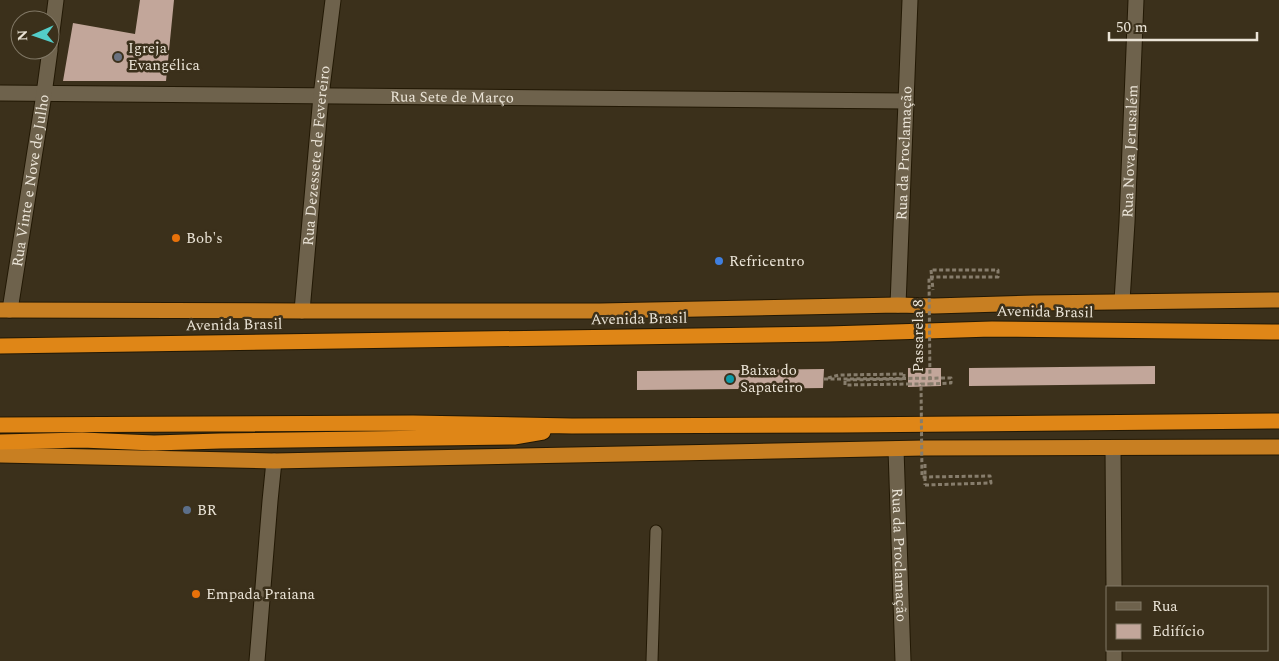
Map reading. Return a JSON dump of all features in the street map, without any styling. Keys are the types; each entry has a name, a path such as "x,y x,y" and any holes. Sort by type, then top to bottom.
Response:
{"highway":[{"name":"Avenida Brasil","path":"5,310 600,311 1279,300"},
{"name":"Avenida Brasil","path":"0,346 828,334 992,329 1279,332"},
{"path":"0,340 28,346"},
{"path":"0,425 413,423 572,426 1279,421"},
{"path":"0,442 82,440 154,443 514,437 572,426"},
{"path":"0,455 274,461 896,449 1279,447"}],"street":[{"name":"Rua Dezessete de Fevereiro","path":"302,311 320,96 333,0"},
{"name":"Rua da Proclamação","path":"898,305 910,0"},
{"name":"Rua Nova Jerusalém","path":"1122,302 1136,0"},
{"name":"Rua Vinte e Nove de Julho","path":"5,310 48,60"},
{"name":"Rua Sete de Março","path":"0,93 906,100"},
{"path":"1113,448 1114,586"},
{"name":"Rua da Proclamação","path":"896,449 903,661"},
{"path":"257,661 274,461"}],"lane":[{"path":"652,661 656,531"}],"path":[{"name":"Passarela 8","path":"925,486 991,483 990,476 922,476 922,384 930,384 929,276 998,277 998,270 931,270"},
{"path":"922,384 845,385 845,380 904,379 904,374 840,375 824,379 842,380 951,378 951,384 930,384"}],"building":[{"name":"Igreja Evangélica","path":"140,0 174,0 166,81 63,81 73,23 135,34"},
{"path":"1155,366 1155,384 969,386 969,368"},
{"path":"908,368 941,368 941,386 908,387"},
{"name":"Baixa do Sapateiro","path":"824,369 823,388 637,390 637,371"}],"place":[{"name":"Igreja Evangélica","path":"118,57"},
{"name":"Bob's","path":"176,238"},
{"name":"Refricentro","path":"719,261"},
{"name":"Baixa do Sapateiro","path":"730,379"},
{"name":"BR","path":"187,510"},
{"name":"Empada Praiana","path":"196,594"}]}
